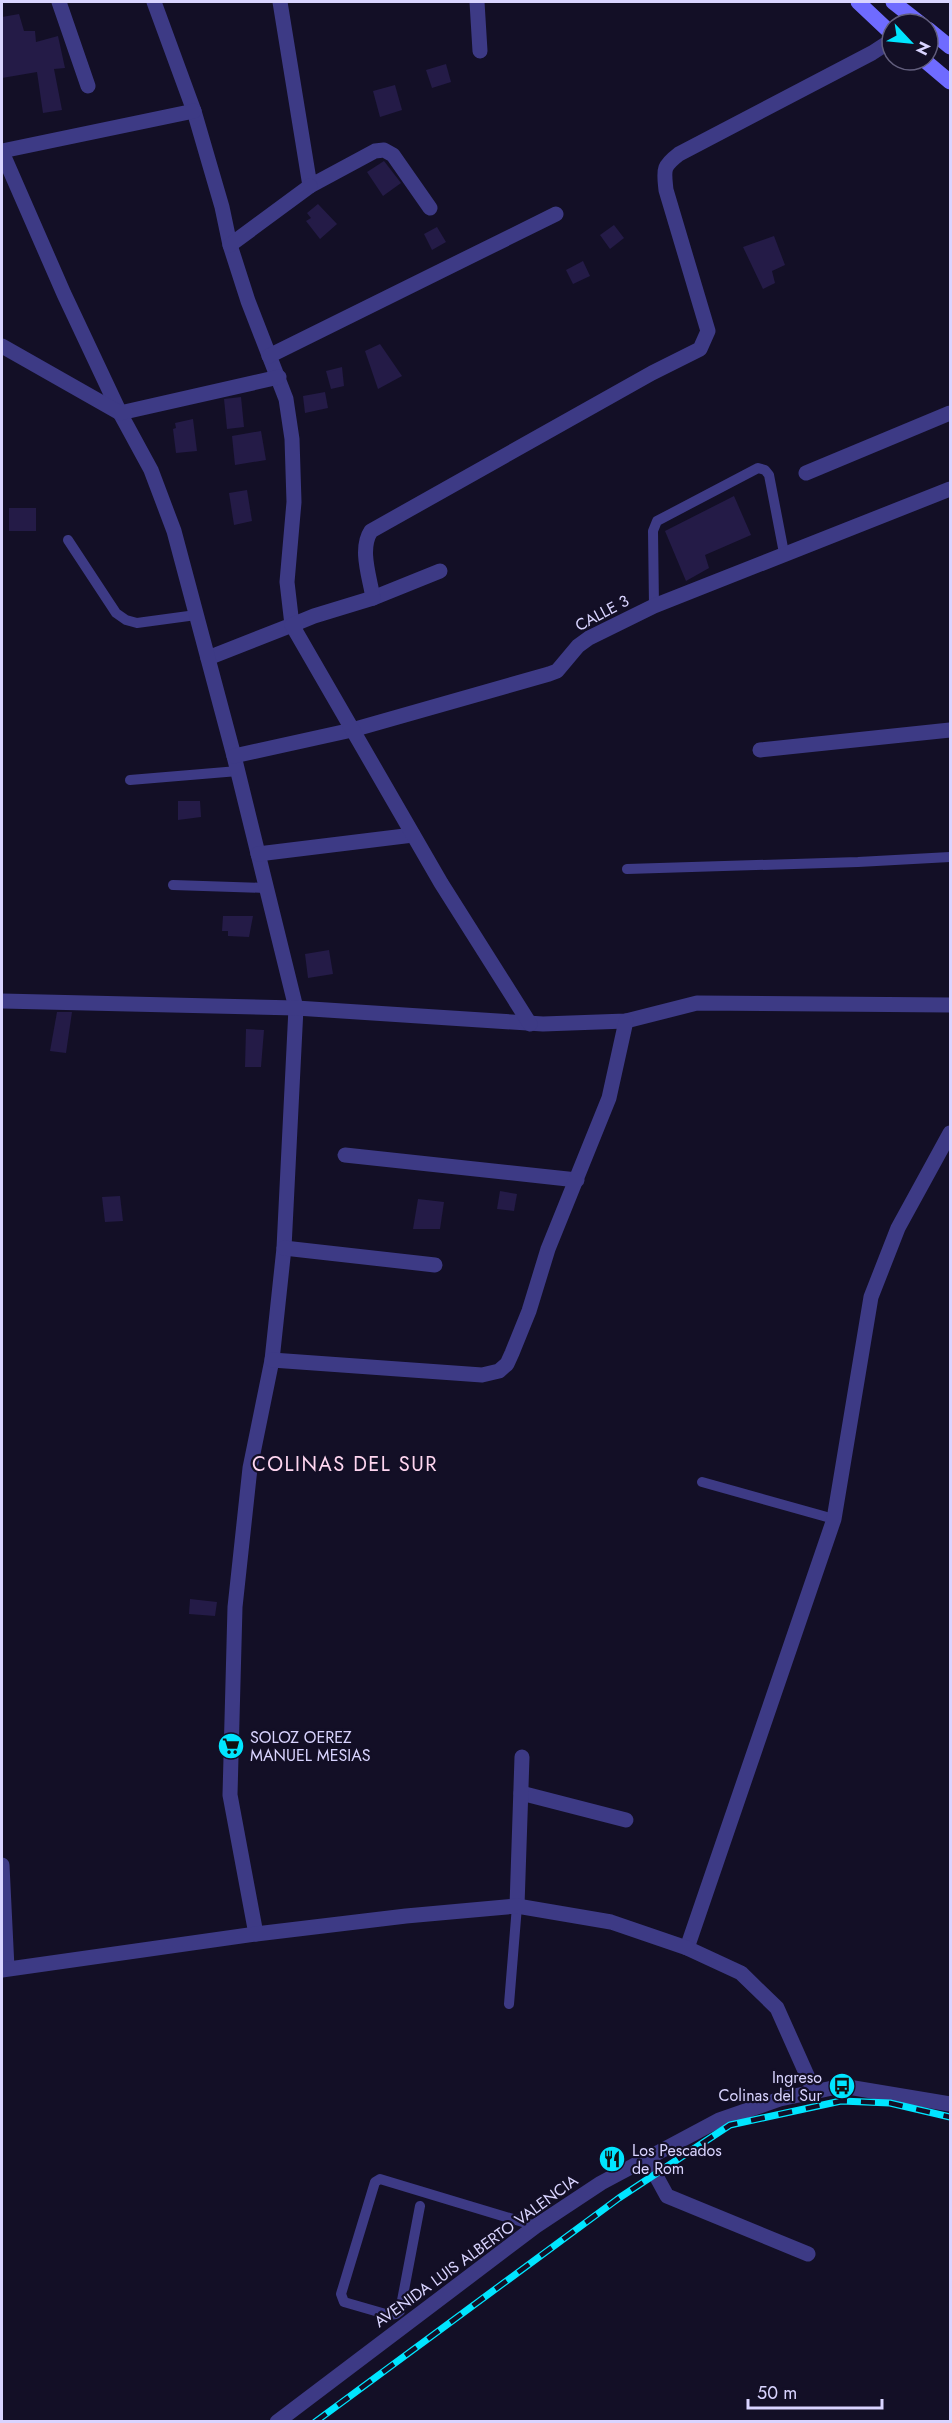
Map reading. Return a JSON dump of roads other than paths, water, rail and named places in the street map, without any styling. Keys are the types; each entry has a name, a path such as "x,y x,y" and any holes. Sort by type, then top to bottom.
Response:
{"main road":[{"path":"858,2 880,23"},
{"path":"893,2 906,12"},
{"path":"939,72 951,82"}],"street":[{"path":"59,2 88,86"},
{"path":"154,2 194,111 222,207 230,244 286,399 292,439 294,502 287,582 292,625 413,835 530,1024"},
{"path":"280,2 310,186"},
{"path":"477,2 480,51"},
{"path":"373,598 365,552 367,538 371,531 652,373 700,349 708,331 666,190 664,171 669,162 679,154 880,48"},
{"path":"194,111 2,151 64,294 120,413 151,470 174,531 236,764 296,1008 284,1248 272,1360 250,1467 235,1607 230,1795 256,1934"},
{"path":"230,244 310,186 375,151 384,150 393,155 430,208"},
{"path":"269,356 556,214"},
{"path":"2,346 120,413 279,377"},
{"path":"806,473 951,413"},
{"name":"CALLE 3","path":"236,764 557,671 578,646 654,606 951,489"},
{"path":"208,658 314,616 373,598 440,571"},
{"path":"760,750 951,730"},
{"path":"258,854 413,835"},
{"path":"2,1001 296,1008 530,1024 626,1021 697,1003 951,1005"},
{"path":"272,1360 482,1375 499,1371 507,1364 529,1311 548,1249 609,1098 626,1021"},
{"path":"687,1948 834,1519 871,1298 898,1228 951,1133"},
{"path":"345,1155 577,1180"},
{"path":"284,1248 435,1265"},
{"path":"517,1906 522,1757"},
{"path":"521,1792 626,1820"},
{"path":"2,1865 4,1969 256,1934 406,1916 517,1906 611,1922 687,1948 741,1974 777,2008 814,2091"},
{"name":"AVENIDA LUIS ALBERTO VALENCIA","path":"277,2421 536,2226 601,2182 718,2120 780,2099 842,2086 951,2104"},
{"path":"650,2157 655,2174 667,2196 808,2254"}],"lane":[{"path":"654,606 652,531 657,521 758,468 765,470 769,475 784,553"},
{"path":"68,540 116,613 126,620 137,623 196,615"},
{"path":"130,780 236,764"},
{"path":"627,869 951,857"},
{"path":"173,885 266,888"},
{"path":"702,1482 834,1519"},
{"path":"508,2004 517,1906"},
{"path":"420,2206 400,2310 396,2314 389,2315 344,2302 341,2294 375,2182 380,2179 536,2226"}],"railway":[{"path":"315,2422 619,2198 730,2125 841,2101 890,2103 950,2117"}],"place":[{"name":"SOLOZ OEREZ MANUEL MESIAS","path":"231,1746"},
{"name":"Ingreso Colinas del Sur","path":"842,2086"},
{"name":"Los Pescados de Rom","path":"612,2159"}],"district":[{"name":"COLINAS DEL SUR","path":"345,1464"}]}
